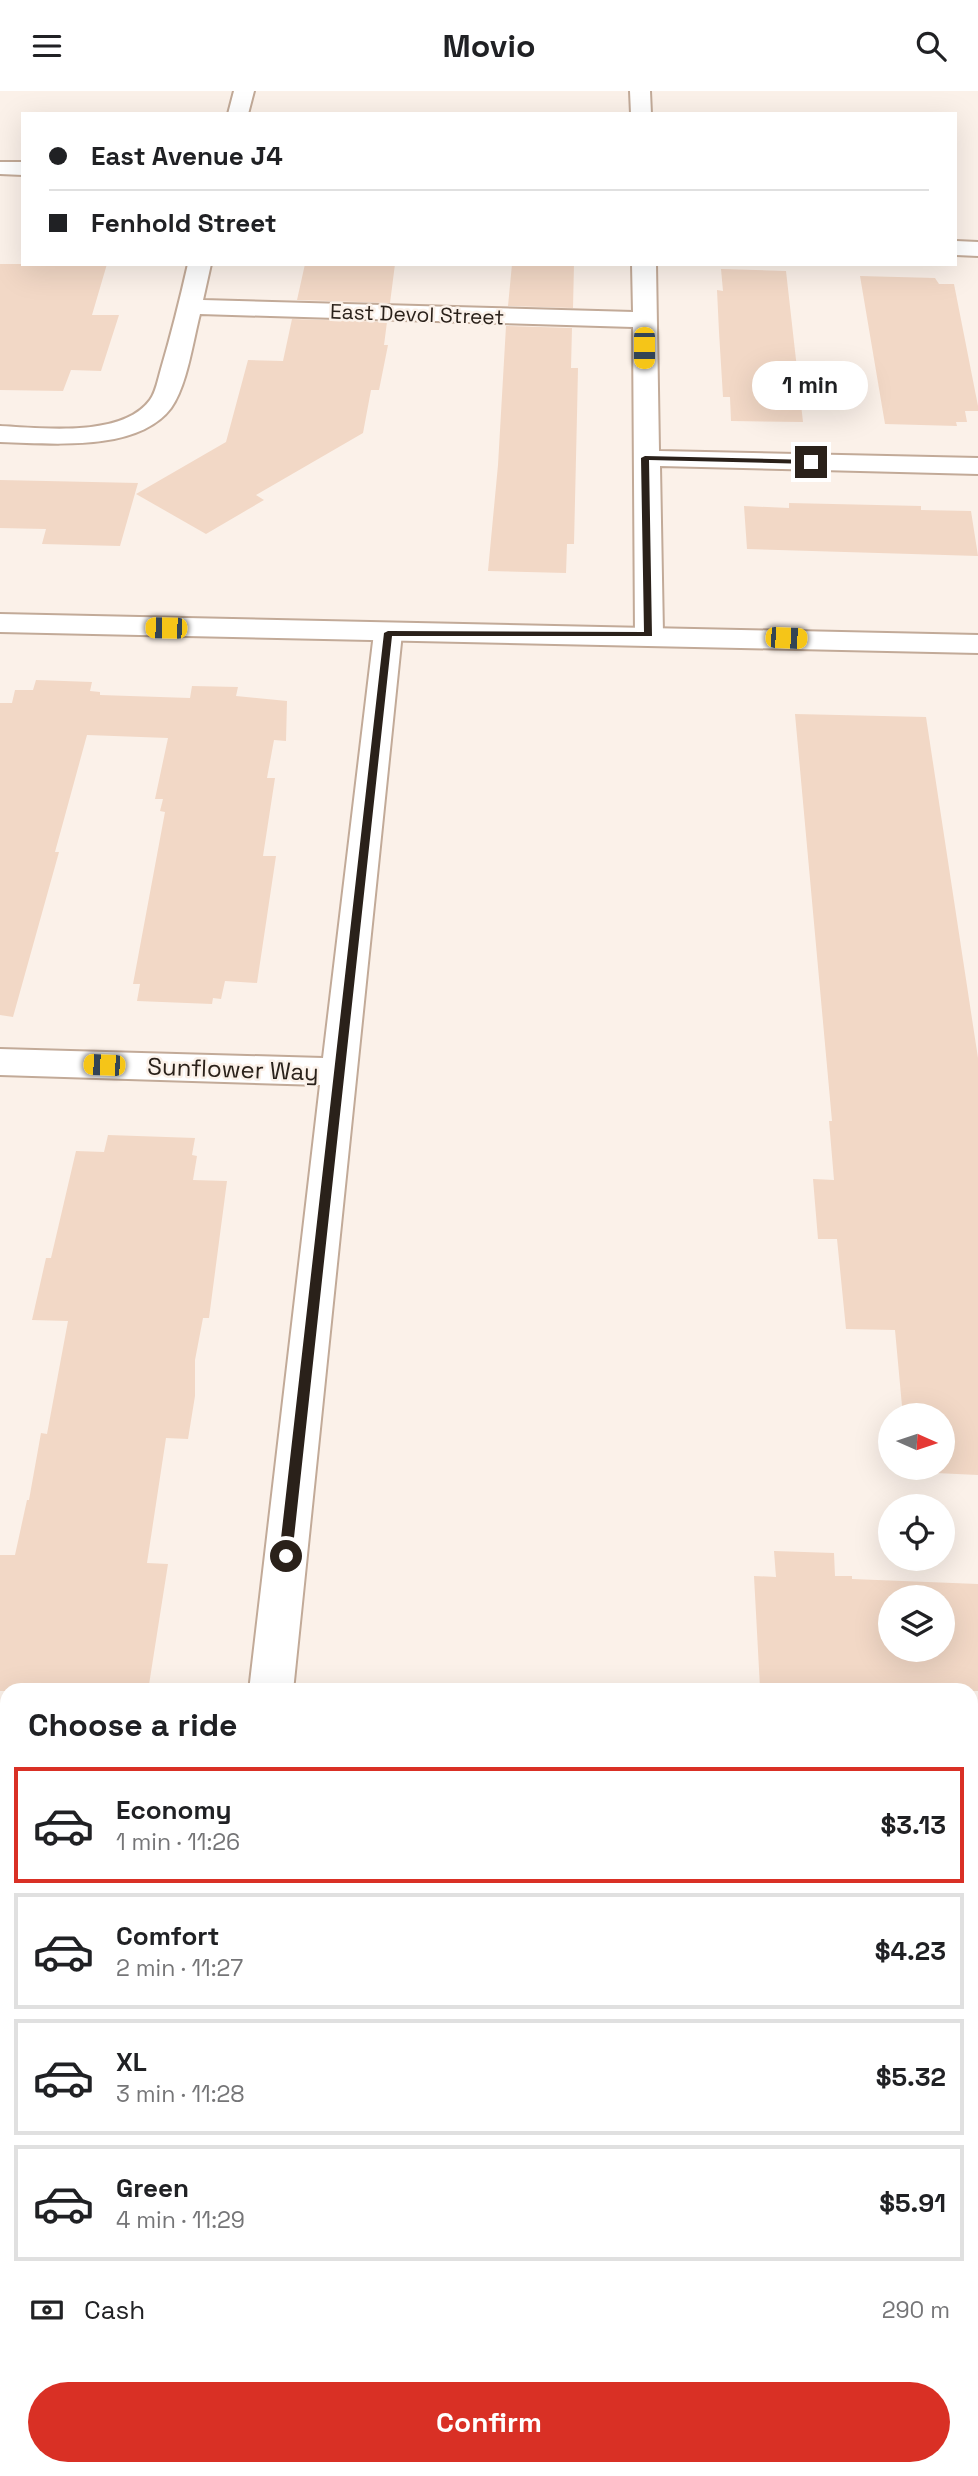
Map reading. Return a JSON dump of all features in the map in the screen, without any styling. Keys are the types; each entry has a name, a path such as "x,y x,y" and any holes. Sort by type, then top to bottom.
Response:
{"street":[{"path":"239,112 244,91"},
{"path":"640,91 641,112"},
{"path":"0,168 21,169"},
{"path":"957,248 978,249"},
{"path":"0,433 86,436 131,425 162,403 200,266"},
{"path":"644,266 649,634"},
{"name":"East Devol Street","path":"190,307 644,320"},
{"path":"645,458 978,466"},
{"path":"0,623 388,633 649,634 978,644"},
{"path":"272,1683 388,633"},
{"name":"Sunflower Way","path":"0,1062 340,1072"}],"building":[{"path":"0,264 106,266 92,315 119,315 101,371 71,370 63,391 0,390"},
{"path":"305,266 395,266 390,303 297,300"},
{"path":"512,266 574,266 573,308 508,306"},
{"path":"721,269 786,271 803,422 731,421 730,397 723,397 717,290 723,291"},
{"path":"860,276 935,278 939,284 954,284 978,406 978,411 965,411 967,422 956,422 957,426 885,424"},
{"path":"292,319 387,322 384,345 388,345 379,390 371,390 363,433 256,495 264,500 206,534 136,494 226,442 248,360 283,361"},
{"path":"506,326 572,328 571,368 578,368 574,544 567,544 566,573 488,571 498,465"},
{"path":"0,480 138,483 120,546 42,544 46,529 0,528"},
{"path":"789,503 921,506 921,510 971,511 978,556 747,549 744,506 789,508"},
{"path":"36,680 92,682 90,691 100,692 100,695 190,698 192,686 238,687 236,696 287,701 286,741 274,740 267,778 275,778 263,856 276,856 257,983 225,981 221,999 213,998 212,1004 137,1001 140,984 133,984 165,812 160,811 163,799 155,799 168,738 87,735 55,852 59,852 13,1017 0,1015 0,703 12,703 15,690 33,690"},
{"path":"795,714 926,717 978,1058 978,1475 956,1474 956,1403 902,1403 895,1330 846,1329 837,1239 818,1239 813,1179 834,1180 829,1121 832,1121"},
{"path":"108,1135 195,1138 192,1155 197,1156 193,1180 227,1181 209,1318 203,1318 195,1360 195,1396 188,1439 166,1438 147,1563 168,1564 149,1683 0,1683 0,1555 15,1555 29,1500 41,1433 47,1434 68,1321 32,1320 46,1258 51,1258 76,1151 104,1152"},
{"path":"774,1551 834,1553 835,1576 852,1576 852,1579 978,1584 978,1683 760,1683 754,1576 776,1577"}],"route":[{"path":"286,1556 388,633 649,634 645,458 811,462"}]}
